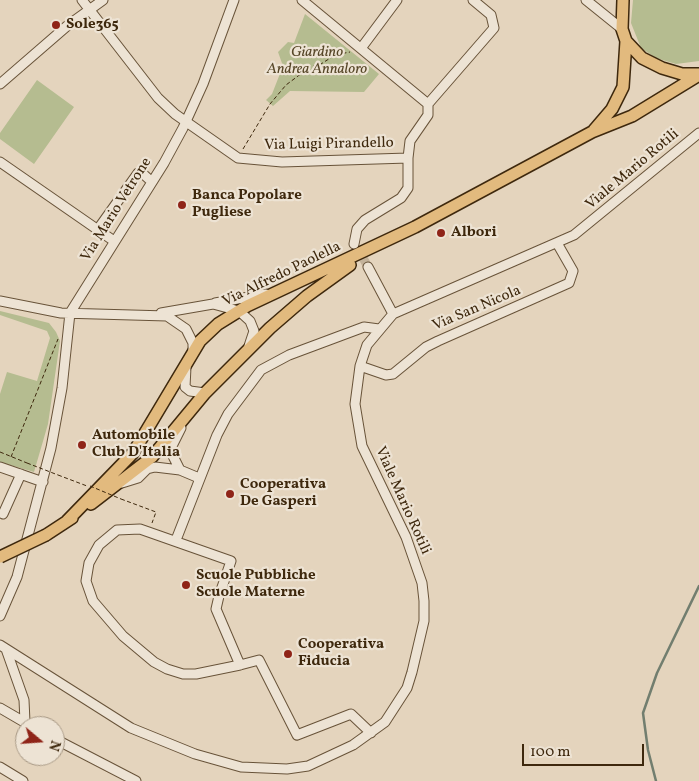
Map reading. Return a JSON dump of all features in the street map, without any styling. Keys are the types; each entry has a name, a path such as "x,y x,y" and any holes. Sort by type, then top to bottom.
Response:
{"main road":[{"path":"623,0 622,29 626,41 642,58 662,68 682,74 699,75"},
{"name":"Via Alfredo Paolella","path":"592,132 612,109 623,87 626,41"},
{"name":"Via Alfredo Paolella","path":"67,521 133,453 200,341 210,330 239,311 369,250 592,132 632,116 699,75"},
{"name":"Via Alfredo Paolella","path":"0,557 46,535 120,484 152,457 205,393 248,349 307,296 369,250"}],"street":[{"name":"Via Luigi Pirandello","path":"82,0 158,98 186,122 238,158 282,162 408,158 410,141 428,115 428,104 494,28 491,15 473,0"},
{"path":"0,84 103,0"},
{"name":"Via Mario Vetrone","path":"70,313 152,182 186,122 203,84 234,0"},
{"path":"302,0 428,104"},
{"path":"360,46 397,0"},
{"path":"586,0 622,29"},
{"name":"Viale Mario Rotili","path":"3,647 131,728 195,754 240,767 287,769 308,766 353,745 386,722 407,688 424,621 424,601 422,583 406,537 362,446 355,404 360,366 367,345 393,314 557,243 586,226 699,133"},
{"path":"354,244 357,229 365,220 401,198 408,188 408,158"},
{"path":"0,162 114,241"},
{"path":"98,230 138,173 141,172 152,182"},
{"name":"Via San Nicola","path":"360,366 386,374 394,374 421,350 438,341 569,283 573,271 557,243"},
{"path":"368,267 393,314"},
{"path":"150,315 279,292"},
{"path":"0,301 61,313 167,316 186,329 193,343 193,354"},
{"path":"213,304 239,311 250,321 254,331 248,349"},
{"path":"0,616 15,584 56,428 70,313"},
{"path":"176,540 199,478 228,414 261,370 289,355 364,327 379,329"},
{"path":"186,365 185,387 190,391 205,393"},
{"path":"180,470 170,450 190,411"},
{"path":"0,467 43,482"},
{"path":"120,484 138,478 147,469 155,468 180,470 199,478"},
{"path":"3,514 21,474"},
{"path":"240,665 216,609 231,561 176,540 140,529 117,530 99,546 89,563 86,580 93,601 123,636 154,662 183,674 196,674 240,665 260,660 297,735 351,714 371,733"},
{"path":"3,647 24,700 27,716"},
{"path":"0,708 15,717"},
{"path":"65,744 136,781"},
{"path":"0,767 23,781"}],"path":[{"path":"238,158 270,104 286,85 310,67 321,64 335,55 347,54 360,46"},
{"path":"11,457 59,335 68,332"},
{"path":"0,452 156,512 148,532"}],"green space":[{"path":"633,0 699,0 699,61 676,64 656,58 641,48 631,23"},
{"name":"Giardino Andrea Annaloro","path":"305,14 379,74 364,92 290,91 273,106 266,100 272,94 283,66 278,52 288,42 294,43"},
{"path":"37,80 74,107 34,164 0,139 0,133"},
{"path":"0,311 49,323 60,341 48,424 34,472 0,462 0,394 7,372 37,381 50,338 47,331 0,315"}],"waterway":[{"path":"656,781 648,750 643,713 657,673 699,586"}],"tunnel":[{"path":"357,247 368,267"}],"place":[{"name":"Sole365","path":"56,25"},
{"name":"Banca Popolare Pugliese","path":"182,205"},
{"name":"Albori","path":"441,233"},
{"name":"Automobile Club D'Italia","path":"82,445"},
{"name":"Cooperativa De Gasperi","path":"230,494"},
{"name":"Scuole Pubbliche Scuole Materne","path":"186,585"},
{"name":"Cooperativa Fiducia","path":"288,654"}]}
